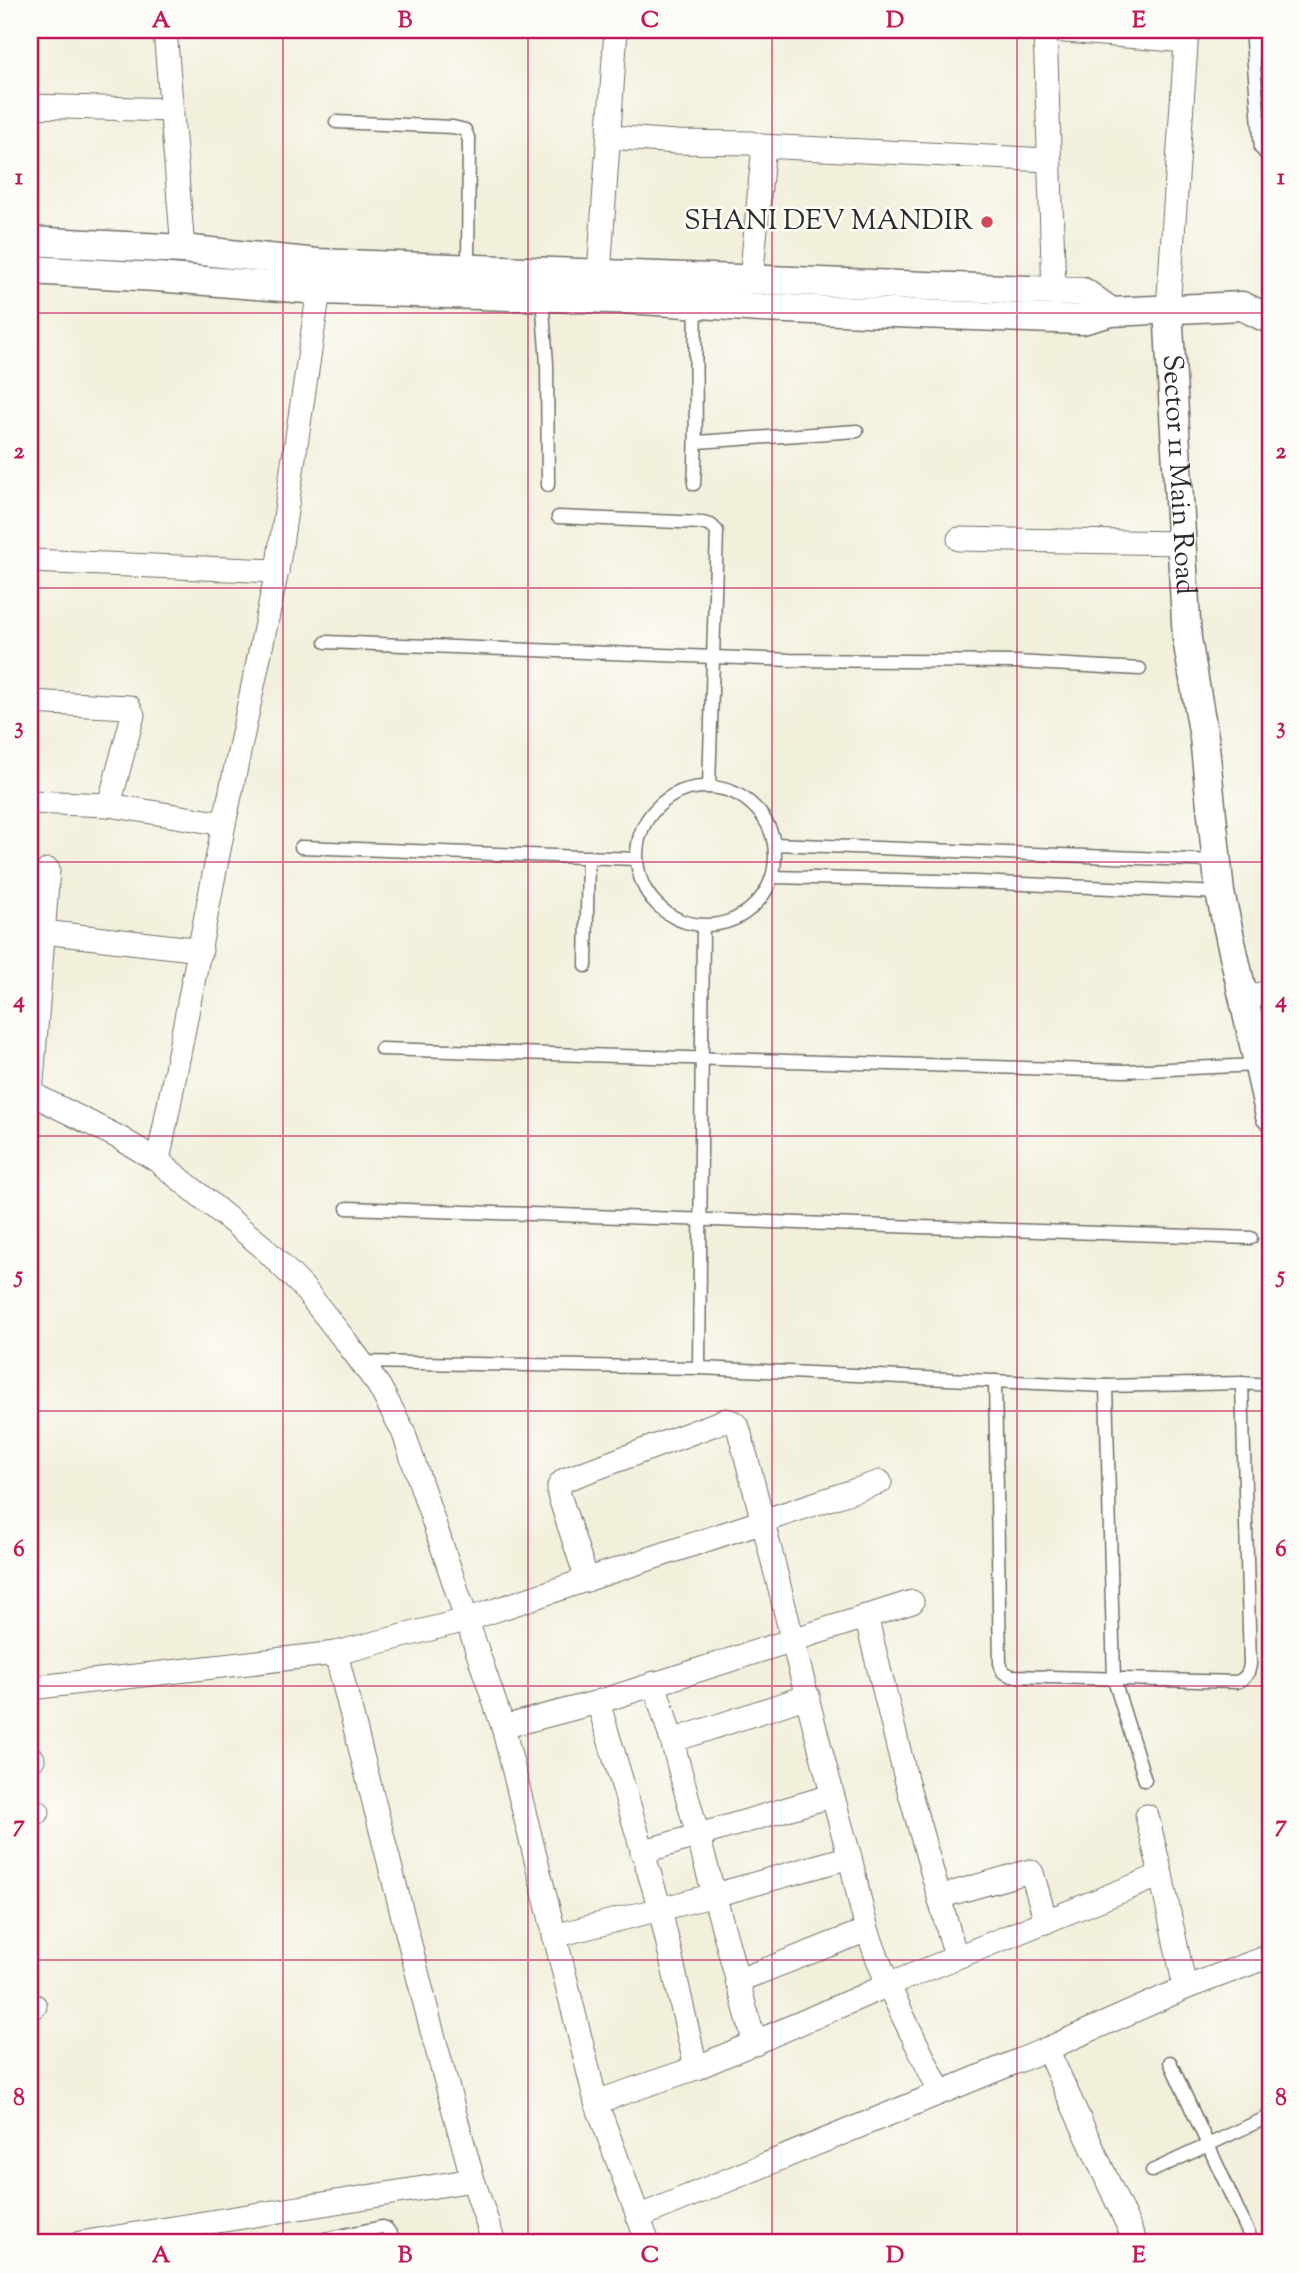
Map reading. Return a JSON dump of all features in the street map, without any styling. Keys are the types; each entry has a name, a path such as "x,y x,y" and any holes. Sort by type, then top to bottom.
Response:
{"street":[{"path":"165,30 183,248"},
{"path":"598,286 616,30"},
{"path":"1045,30 1054,291"},
{"path":"1054,30 1186,36 1168,309"},
{"path":"30,106 172,110"},
{"path":"610,137 1050,160"},
{"path":"751,279 763,155 760,146"},
{"path":"30,241 183,248 318,276 542,297 598,286 751,279 1083,292 1111,312"},
{"path":"30,270 157,276 318,276 468,267 598,286 696,305 1082,320 1111,312 1242,306 1270,317"},
{"path":"158,1161 277,571 318,276"},
{"path":"1242,306 1259,295 1270,295"},
{"name":"Sector 11 Main Road","path":"1168,309 1187,639 1203,737 1220,893 1243,1000 1264,1063 1270,1116"},
{"path":"959,539 1181,543"},
{"path":"30,561 277,571"},
{"path":"30,702 132,709 133,715 109,805"},
{"path":"30,802 109,805 224,824"},
{"path":"48,870 31,1093 118,1137 158,1161 262,1246 302,1286 379,1386 403,1431 503,1727 596,2102 648,2243"},
{"path":"43,932 201,950"},
{"path":"1243,1000 1270,991"},
{"path":"587,1580 559,1495 559,1486 564,1480 726,1420 738,1427 867,1930 888,1985 940,2092"},
{"path":"30,1688 336,1653 466,1620 880,1482"},
{"path":"503,1727 598,1702 912,1602"},
{"path":"866,1616 880,1679 956,1957"},
{"path":"336,1653 432,2031 473,2180 494,2243"},
{"path":"654,1683 699,1836 755,2044"},
{"path":"672,1741 808,1696"},
{"path":"598,1702 660,1909 696,2068"},
{"path":"642,1852 831,1796"},
{"path":"1147,1816 1185,1988"},
{"path":"554,1936 850,1857"},
{"path":"939,1897 1030,1871 1046,1922"},
{"path":"596,2102 696,2068 888,1985 1161,1875"},
{"path":"737,1981 867,1930"},
{"path":"638,2217 1270,1955"},
{"path":"1047,2049 1136,2243"},
{"path":"80,2243 473,2180"}],"lane":[{"path":"1251,30 1261,148 1270,160"},
{"path":"336,122 453,127 465,130 469,141 468,267"},
{"path":"542,297 547,364 548,485"},
{"path":"694,484 697,442 696,305"},
{"path":"697,442 857,431"},
{"path":"558,517 704,523 717,531 709,787"},
{"path":"326,642 790,660 1016,662 1140,669"},
{"path":"709,787 727,790 751,804 769,826 775,844 776,861 762,897 746,914 725,923 703,926 682,921 665,912 650,897 641,879 637,859 642,831 657,807 681,792 709,787"},
{"path":"775,844 1217,861"},
{"path":"301,847 637,859"},
{"path":"586,966 588,857"},
{"path":"772,877 978,882 1220,893"},
{"path":"699,1368 703,926"},
{"path":"381,1049 1124,1071 1264,1063"},
{"path":"347,1208 1251,1238"},
{"path":"361,1362 699,1368 1106,1386 1242,1383 1270,1385"},
{"path":"995,1381 997,1565 1000,1663 1003,1671 1012,1676 1237,1682 1249,1672 1242,1383"},
{"path":"1106,1386 1114,1680 1145,1780"},
{"path":"1170,2062 1253,2243"},
{"path":"1152,2171 1270,2116"},
{"path":"306,2243 382,2227 387,2229 397,2243"}],"place":[{"name":"SHANI DEV MANDIR","path":"987,222"}]}
